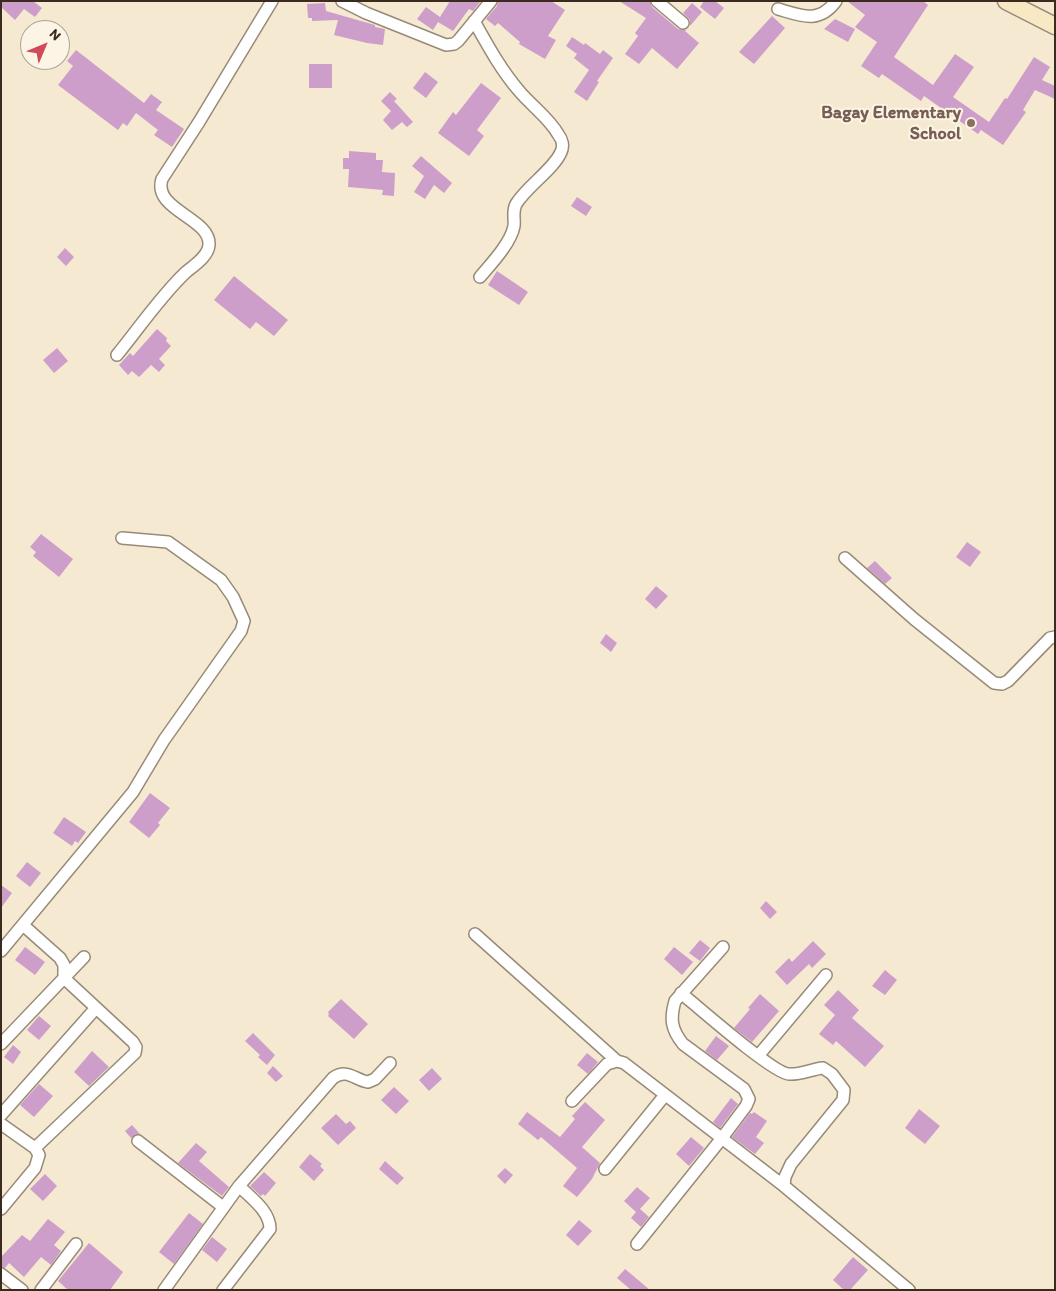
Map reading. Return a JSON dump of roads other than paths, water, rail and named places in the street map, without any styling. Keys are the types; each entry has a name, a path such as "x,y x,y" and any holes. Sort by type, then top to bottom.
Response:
{"main road":[{"path":"1006,1 1055,26"}],"street":[{"path":"117,355 178,280 204,257 209,248 209,239 204,230 169,203 160,185 272,1"},
{"path":"342,1 365,7 446,45 458,41 491,1"},
{"path":"658,1 683,23"},
{"path":"778,9 799,16 820,16 826,13 836,1"},
{"path":"474,21 501,67 520,92 554,128 563,144 556,160 521,196 513,213 514,226 510,235 499,256 480,276"},
{"path":"1,952 133,792 164,740 241,631 244,621 233,596 221,580 168,542 122,538"},
{"path":"844,558 914,619 994,683 1002,684 1008,681 1050,638 1055,637"},
{"path":"23,925 60,958 64,965 64,978 133,1042 136,1047 135,1053 35,1148"},
{"path":"475,934 617,1061 624,1063 784,1186 909,1290"},
{"path":"637,1244 722,1138 746,1106 749,1099 744,1089 684,1044 676,1034 673,1026 672,1012 675,1000 723,947"},
{"path":"1,1044 84,957"},
{"path":"758,1056 826,975"},
{"path":"681,993 780,1072 789,1074 823,1068 832,1074 844,1090 842,1100 791,1164 785,1177 784,1186"},
{"path":"1,1115 96,1008"},
{"path":"572,1102 607,1064 617,1061"},
{"path":"164,1290 239,1186 333,1078 345,1073 368,1082 375,1079 390,1063"},
{"path":"605,1170 665,1094"},
{"path":"1,1124 35,1148 39,1154 36,1168 4,1201"},
{"path":"138,1141 223,1207"},
{"path":"223,1290 270,1228 270,1221 267,1215 239,1186"},
{"path":"41,1290 76,1244"},
{"path":"1,1274 22,1290"}],"place":[{"name":"Bagay Elementary School","path":"971,123"}]}
